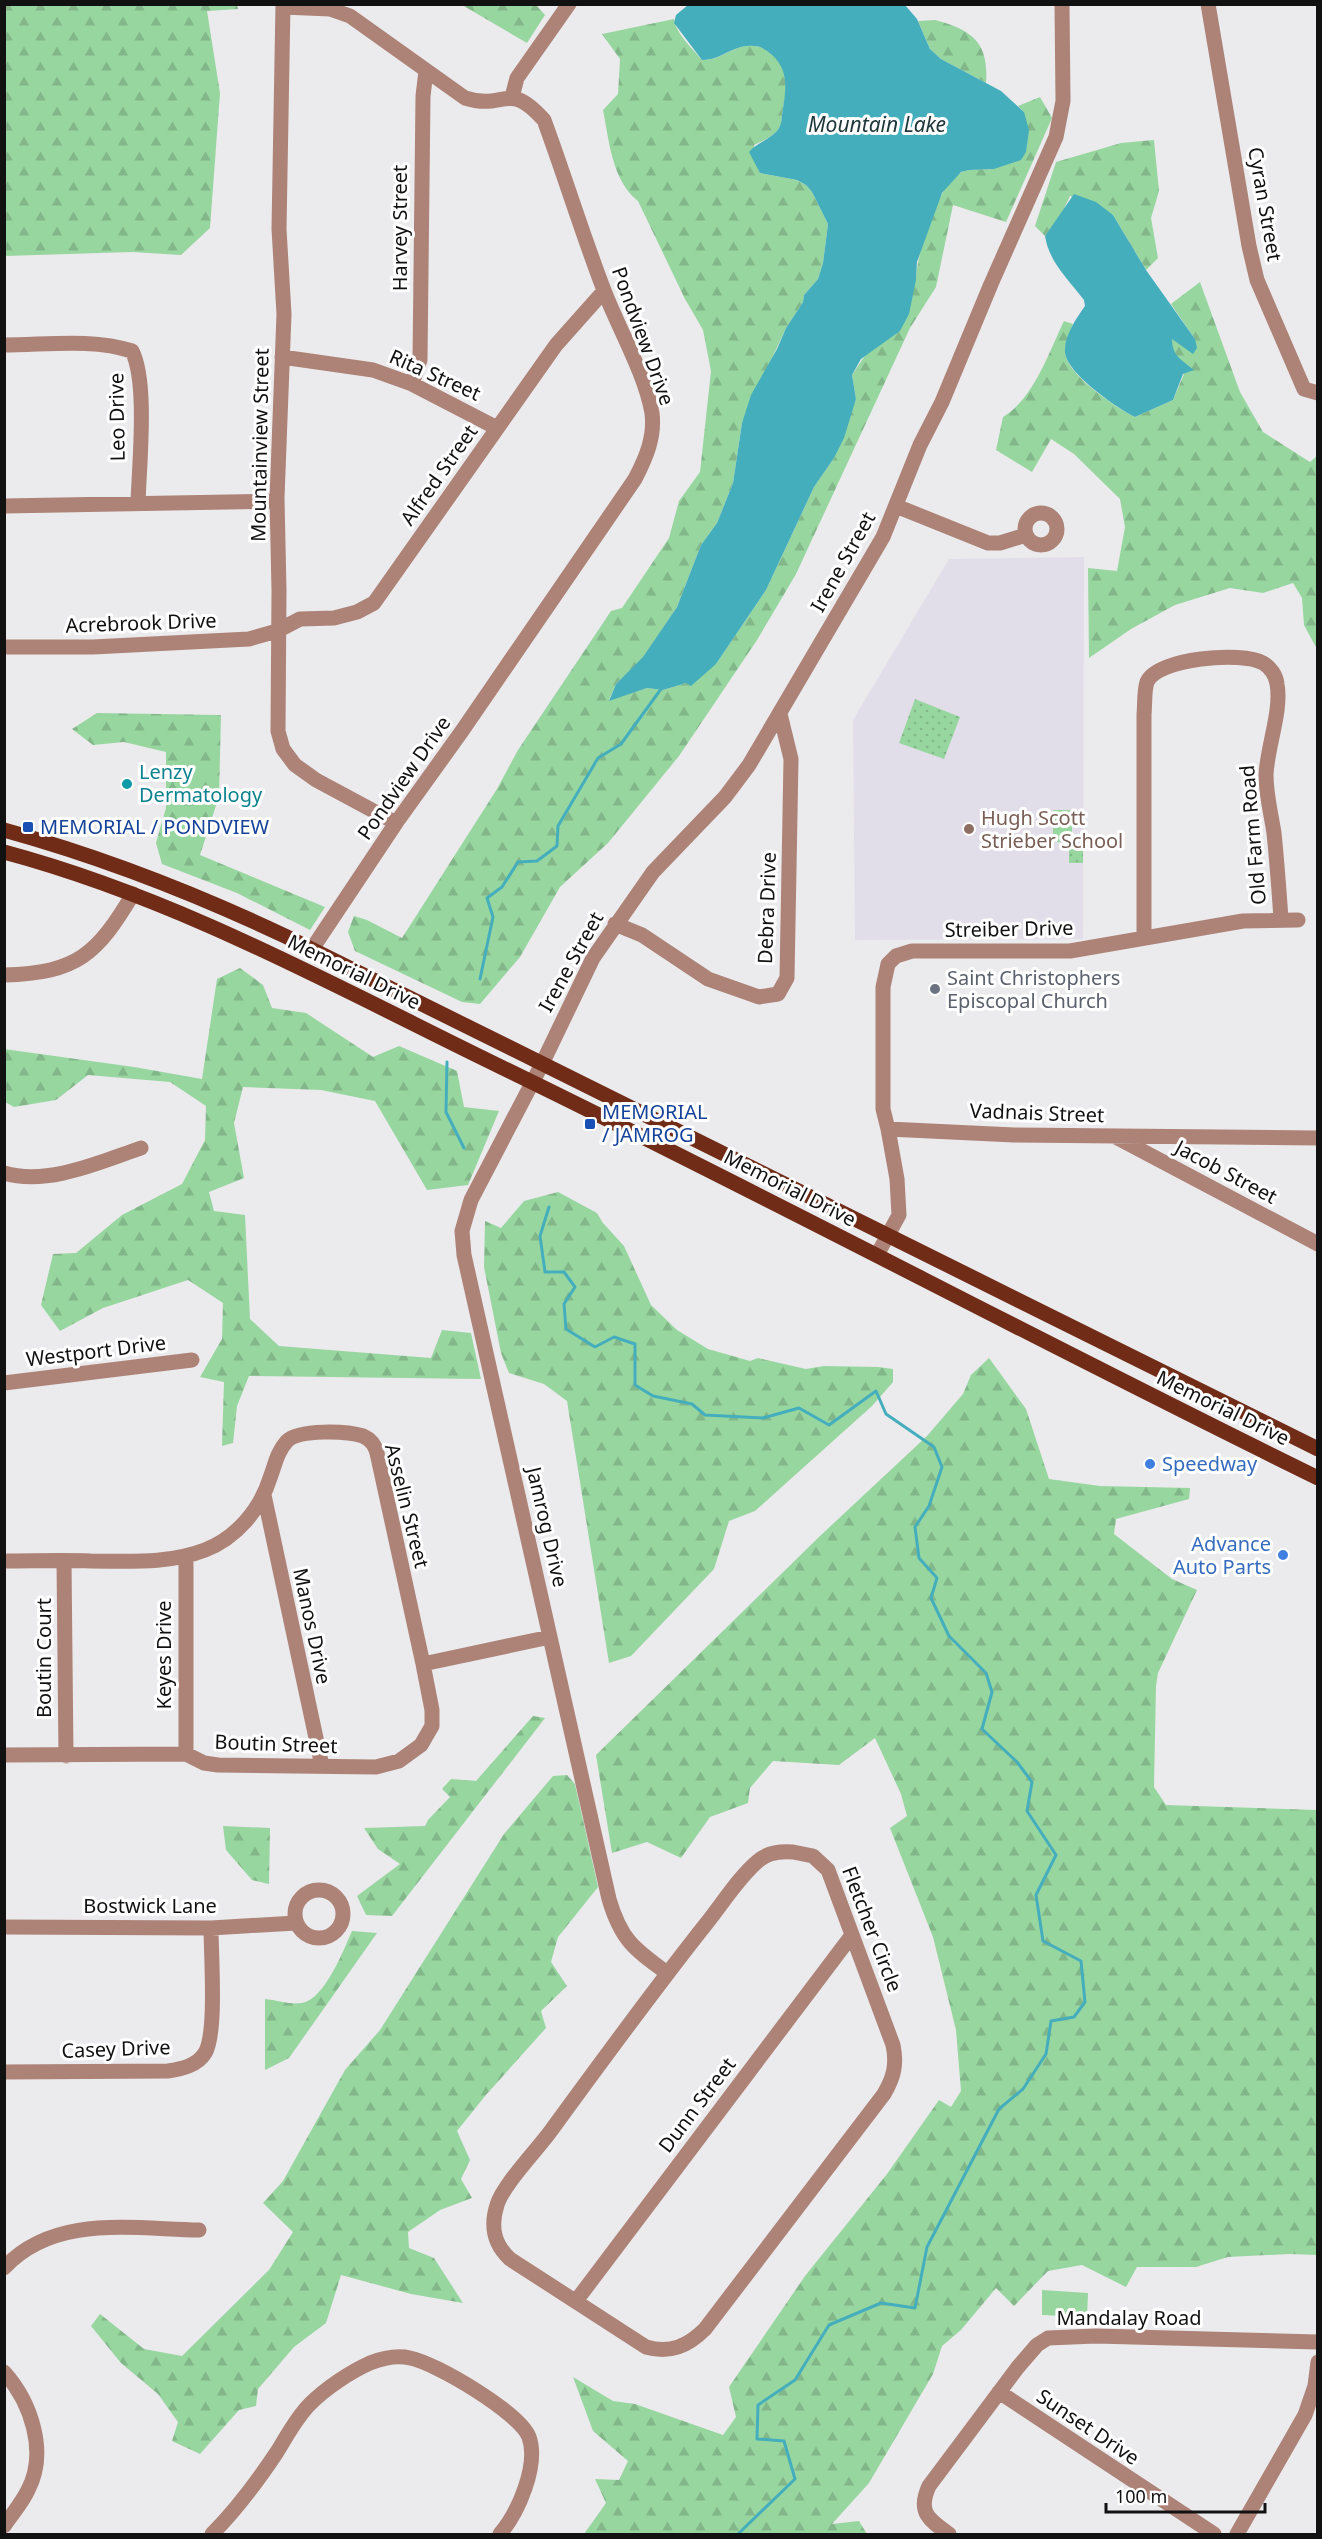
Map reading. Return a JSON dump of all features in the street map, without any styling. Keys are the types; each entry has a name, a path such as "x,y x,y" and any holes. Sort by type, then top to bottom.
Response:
{"main road":[{"name":"Memorial Drive","path":"4,830 150,878 236,913 1317,1449"},
{"name":"Memorial Drive","path":"4,852 134,894 252,945 533,1082 877,1255 1158,1401 1317,1478"}],"street":[{"path":"283,6 330,9 350,16 426,72 465,98 479,103 512,97 517,78 569,4"},
{"name":"Irene Street","path":"533,1082 593,958 653,872 725,797 749,765 864,571 896,506 920,445 942,402 1056,137 1064,101 1062,4"},
{"name":"Cyran Street","path":"1208,4 1249,246 1257,280 1304,389 1317,393"},
{"name":"Mountainview Street","path":"283,6 279,197 284,314 277,501 278,731 283,749 295,765 316,780 396,823"},
{"name":"Harvey Street","path":"412,384 420,360 423,96 426,72"},
{"name":"Pondview Drive","path":"312,949 396,823 607,519 646,458 652,434 652,413 642,382 604,291 544,120 522,99 512,97"},
{"name":"Alfred Street","path":"277,631 300,619 334,618 357,612 374,603 556,345 604,291"},
{"name":"Leo Drive","path":"4,345 85,344 132,351 137,362 140,404 138,503"},
{"name":"Rita Street","path":"282,357 373,370 412,384 497,428"},
{"path":"4,506 277,501"},
{"path":"896,506 988,543 1000,543 1026,535"},
{"name":"Acrebrook Drive","path":"4,647 93,647 249,639 277,631"},
{"name":"Old Farm Road","path":"1144,936 1144,714 1148,681 1157,672 1177,663 1207,659 1230,657 1261,662 1272,670 1277,685 1266,775 1279,881 1281,919"},
{"name":"Debra Drive","path":"615,924 642,935 708,979 759,997 778,994 787,978 791,759 780,714"},
{"path":"4,975 52,969 85,957 105,936 134,894"},
{"name":"Streiber Drive","path":"888,1129 883,1109 883,987 888,964 896,956 912,951 1070,951 1108,946 1144,936 1243,921 1298,920"},
{"name":"Jamrog Drive","path":"533,1082 471,1200 462,1231 465,1257 612,1912 619,1929 628,1942 667,1973"},
{"path":"877,1255 898,1215 897,1179 888,1129"},
{"name":"Vadnais Street","path":"888,1129 1114,1136 1317,1138"},
{"name":"Jacob Street","path":"1114,1136 1317,1244"},
{"path":"4,1173 20,1177 46,1176 141,1148"},
{"name":"Westport Drive","path":"4,1383 192,1360"},
{"name":"Asselin Street","path":"4,1561 140,1561 186,1557 214,1546 233,1533 255,1511 264,1495 279,1453 292,1438 306,1433 365,1437 373,1443 377,1453 423,1664"},
{"name":"Manos Drive","path":"264,1495 321,1766"},
{"name":"Keyes Drive","path":"186,1557 186,1754"},
{"name":"Boutin Court","path":"64,1561 66,1756"},
{"path":"423,1664 550,1637"},
{"name":"Boutin Street","path":"4,1755 186,1754 204,1763 218,1765 384,1766 405,1758 421,1745 429,1734 433,1722 423,1664"},
{"name":"Fletcher Circle","path":"775,1853 804,1853 813,1856 824,1865 833,1882 852,1935 878,2000 896,2055 894,2075 884,2094 718,2313 692,2341 671,2349 646,2347 529,2273 506,2254 496,2240 494,2213 506,2188 667,1973 759,1860 775,1853"},
{"name":"Bostwick Lane","path":"4,1927 211,1928 296,1923"},
{"name":"Casey Drive","path":"4,2072 168,2071 193,2064 205,2052 211,2032 211,1928"},
{"name":"Dunn Street","path":"576,2301 852,1935"},
{"path":"4,2268 31,2244 66,2232 105,2228 199,2230"},
{"name":"Mandalay Road","path":"949,2535 927,2516 923,2507 929,2486 999,2392 1037,2345 1048,2338 1096,2336 1317,2342"},
{"path":"212,2535 253,2487 310,2404 332,2386 367,2364 404,2356 441,2370 499,2406 519,2422 527,2434 532,2453 530,2470 513,2517 500,2535"},
{"path":"1237,2535 1305,2415 1315,2386 1317,2362"},
{"path":"4,2372 21,2394 29,2411 34,2429 36,2455 28,2491 4,2526"},
{"name":"Sunset Drive","path":"999,2392 1214,2535"}],"shaded area":[{"name":"Hugh Scott Strieber School","path":"1084,557 1083,939 855,940 853,720 949,559"}],"green space":[{"path":"4,5 237,5 238,9 207,11 220,93 210,228 181,255 132,252 5,256"},
{"path":"462,5 536,5 545,15 527,43"},
{"path":"674,19 681,36 702,60 709,60 747,46 761,47 777,59 786,78 782,120 775,133 754,145 760,173 797,180 806,185 828,224 823,263 818,279 804,295 803,302 786,328 742,423 733,483 717,523 701,545 677,607 643,658 616,684 609,700 647,688 663,690 686,683 716,664 766,590 814,487 834,458 856,399 852,375 916,280 924,237 944,191 962,172 994,169 1024,112 1018,106 1040,97 1052,118 1006,222 953,205 936,287 910,328 796,574 757,640 679,756 608,843 560,887 520,957 480,1004 462,1002 355,951 348,932 354,916 402,938 497,789 518,750 611,611 622,608 669,538 679,501 700,472 711,371 703,330 685,299 638,201 622,183 613,159 603,110 618,94 620,59 602,34"},
{"path":"935,20 959,28 976,40 984,57 986,83 941,59 930,49 918,21"},
{"path":"1154,140 1159,191 1151,218 1158,258 1146,270 1113,215 1070,196 1061,215 1045,236 1035,226 1056,162 1121,143"},
{"path":"1200,282 1240,392 1263,432 1310,462 1317,456 1317,649 1304,625 1302,598 1293,583 1263,593 1230,588 1175,605 1131,629 1089,658 1088,568 1117,571 1125,527 1120,499 1074,454 1051,439 1032,472 996,450 1003,417 1014,409 1032,387 1064,321 1073,324 1066,346 1067,360 1087,384 1107,400 1135,417 1173,400 1184,374 1172,349 1172,339 1195,339 1171,304"},
{"path":"915,699 960,717 944,759 899,743"},
{"path":"97,713 221,715 219,796 200,855 325,907 310,930 237,893 162,864 156,843 166,808 166,752 124,742 93,745 72,729"},
{"path":"1053,810 1072,810 1072,842 1053,842"},
{"path":"1069,849 1083,849 1083,863 1069,863"},
{"path":"240,968 263,985 272,1008 306,1013 373,1057 399,1046 457,1071 464,1107 499,1111 468,1185 427,1190 375,1101 321,1090 243,1087 234,1123 244,1178 209,1192 214,1211 245,1215 250,1319 279,1346 431,1358 442,1330 471,1333 481,1379 249,1376 237,1406 233,1443 222,1446 224,1382 200,1377 222,1339 223,1303 188,1280 103,1308 60,1331 41,1305 53,1254 76,1253 122,1215 182,1184 205,1140 206,1106 170,1082 88,1075 56,1100 14,1107 5,1102 4,1049 202,1079 217,979"},
{"path":"558,1192 597,1213 624,1246 651,1305 677,1330 708,1349 750,1361 758,1358 806,1369 824,1366 893,1369 893,1382 872,1406 755,1511 729,1521 714,1569 631,1656 609,1663 567,1401 544,1384 509,1373 501,1353 484,1267 485,1221 501,1228 524,1201"},
{"path":"989,1358 1026,1409 1049,1479 1100,1486 1190,1488 1189,1499 1116,1519 1114,1534 1172,1579 1197,1590 1158,1673 1156,1686 1154,1787 1166,1805 1317,1810 1317,2255 1228,2257 1196,2267 1137,2267 1126,2287 1082,2265 1048,2271 1014,2306 996,2288 961,2330 942,2346 933,2374 869,2483 832,2524 859,2521 867,2534 584,2534 606,2503 595,2479 619,2480 628,2461 593,2431 573,2377 613,2401 635,2404 723,2435 736,2417 729,2387 805,2276 887,2174 939,2100 951,2107 961,2091 956,2030 933,1937 890,1828 907,1816 901,1794 875,1738 839,1765 773,1761 750,1788 748,1803 710,1817 681,1858 647,1842 612,1853 596,1755 820,1536 927,1436 963,1394 971,1375"},
{"path":"533,1716 545,1718 392,1916 366,1915 357,1896 400,1864 378,1849 364,1828 425,1826 450,1797 442,1789 451,1779 476,1781"},
{"path":"567,1775 575,1784 598,1887 558,1937 551,1962 567,1986 541,2011 546,2028 457,2131 470,2160 461,2179 472,2198 440,2210 408,2232 409,2248 434,2258 463,2303 411,2294 341,2275 326,2323 294,2347 258,2389 256,2406 239,2410 200,2454 172,2441 178,2422 158,2394 121,2363 91,2326 100,2314 144,2349 182,2356 269,2270 293,2232 263,2203 283,2181 345,2070 380,2030 504,1834 553,1776"},
{"path":"223,1826 270,1828 269,1884 252,1880 226,1850"},
{"path":"352,1931 377,1933 289,2058 265,2070 265,1999 302,2003 318,1993 333,1972"},
{"path":"1042,2290 1088,2293 1087,2317 1042,2315"}],"water":[{"name":"Mountain Lake","path":"688,5 905,5 917,19 930,49 941,59 1001,91 1024,112 1029,130 1026,152 1021,160 994,169 961,172 942,193 917,262 909,314 900,331 861,359 852,375 856,399 844,438 834,458 814,487 766,590 716,664 691,686 686,683 663,690 647,688 609,701 616,684 643,657 677,607 701,545 717,523 733,483 742,423 751,395 786,328 803,302 804,295 818,279 823,263 828,224 806,185 797,180 760,173 749,152 774,134 780,126 785,83 779,63 765,50 754,46 740,47 715,58 702,60 674,23 676,15"},
{"path":"1074,194 1096,202 1113,215 1146,270 1195,339 1197,348 1193,354 1172,339 1176,354 1194,370 1183,374 1173,400 1135,417 1105,398 1083,379 1074,370 1065,352 1074,322 1085,306 1084,300 1055,262 1045,236"}],"waterway":[{"path":"480,979 493,917 487,898 502,887 518,862 537,861 557,846 558,826 598,758 621,744 661,689"},
{"path":"447,1062 446,1112 464,1148"},
{"path":"549,1207 540,1236 545,1272 564,1272 575,1287 564,1304 566,1329 595,1347 614,1337 635,1344 635,1385 653,1396 692,1404 705,1415 763,1418 799,1408 829,1425 876,1391 886,1414 934,1447 942,1467 929,1506 915,1527 919,1558 937,1578 931,1598 949,1636 986,1673 992,1692 982,1729 1017,1762 1032,1782 1027,1811 1056,1855 1036,1895 1043,1941 1081,1961 1085,2002 1074,2017 1051,2021 1046,2054 1023,2089 999,2109 927,2247 915,2308 881,2303 829,2325 795,2380 758,2405 757,2439 784,2441 795,2479 738,2534"}],"place":[{"name":"Lenzy Dermatology","path":"127,784"},
{"name":"MEMORIAL / PONDVIEW","path":"28,827"},
{"name":"Hugh Scott Strieber School","path":"969,829"},
{"name":"Saint Christophers Episcopal Church","path":"935,989"},
{"name":"MEMORIAL / JAMROG","path":"590,1124"},
{"name":"Speedway","path":"1150,1464"},
{"name":"Advance Auto Parts","path":"1283,1555"}]}
